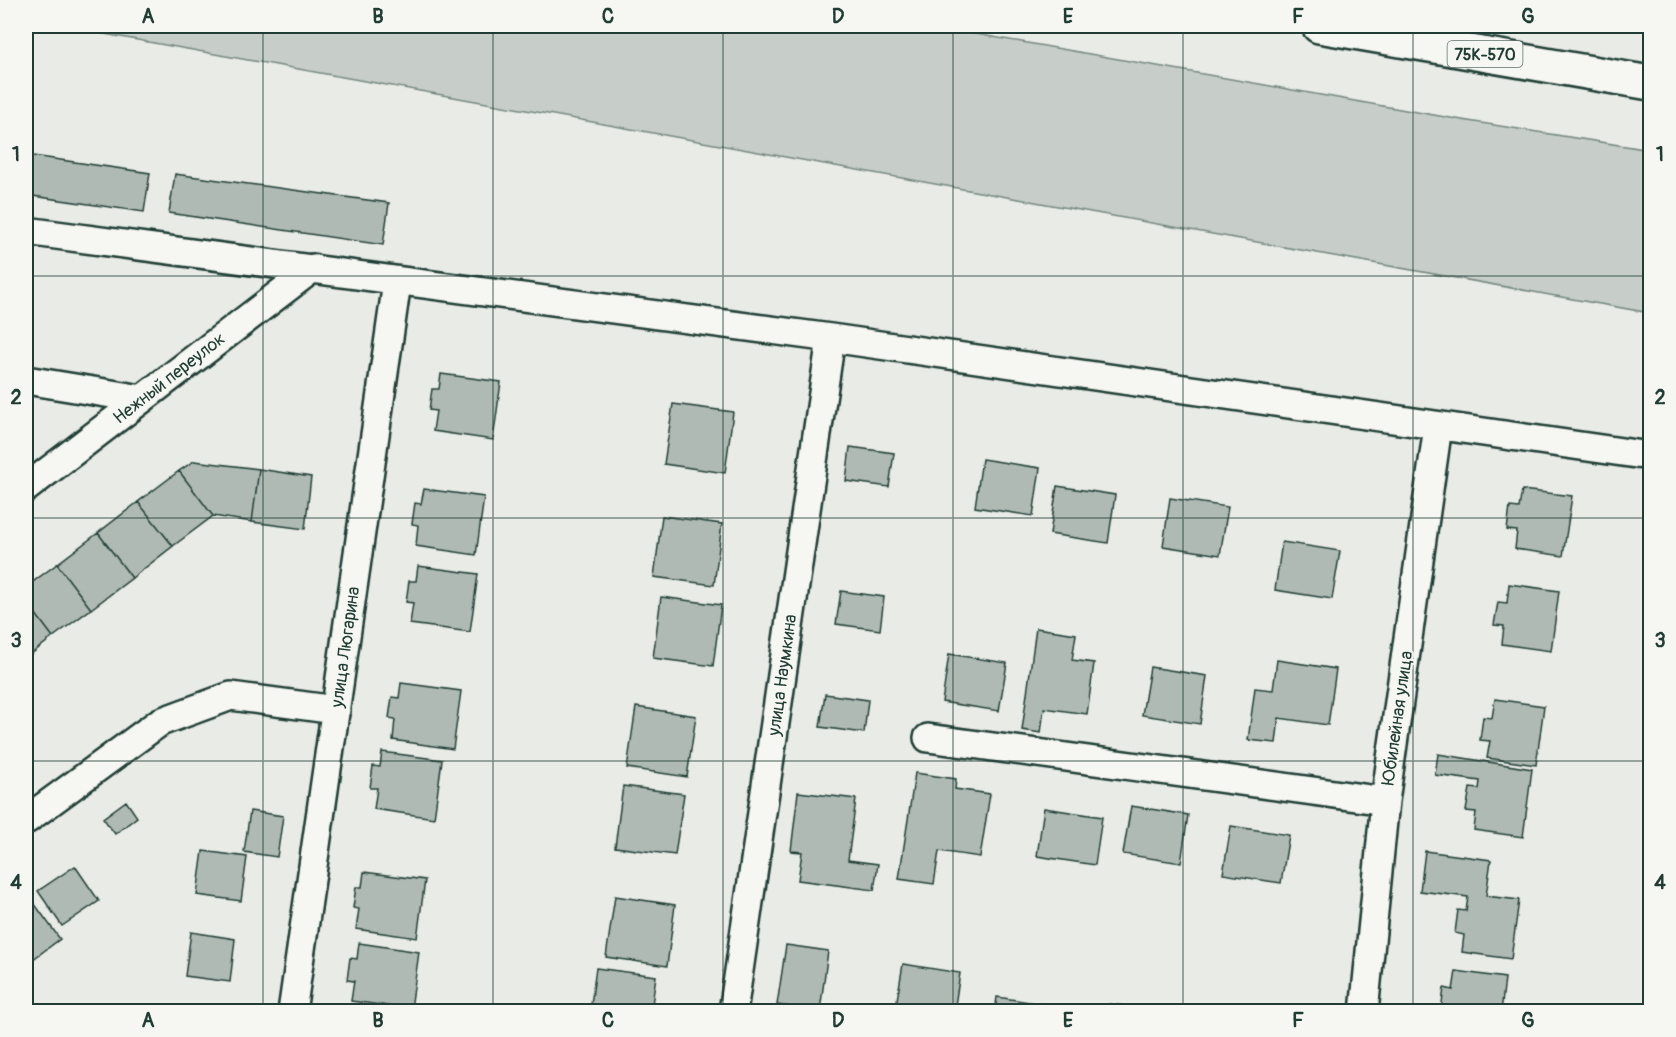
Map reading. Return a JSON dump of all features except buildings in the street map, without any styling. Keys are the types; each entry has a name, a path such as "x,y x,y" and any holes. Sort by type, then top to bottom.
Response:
{"main road":[{"name":"75К-570","path":"1318,26 1650,83"}],"street":[{"path":"26,231 831,338 1650,456"},
{"name":"Нежный переулок","path":"26,488 313,268"},
{"name":"улица Люгарина","path":"292,1011 397,282"},
{"name":"улица Наумкина","path":"733,1011 831,338"},
{"path":"26,380 142,399"},
{"name":"Юбилейная улица","path":"1364,1011 1385,801 1438,426"},
{"path":"26,820 160,722 231,696 336,710"},
{"path":"928,738 1385,801"}],"shaded area":[{"path":"60,26 931,26 1462,120 1650,150 1650,313"}]}
